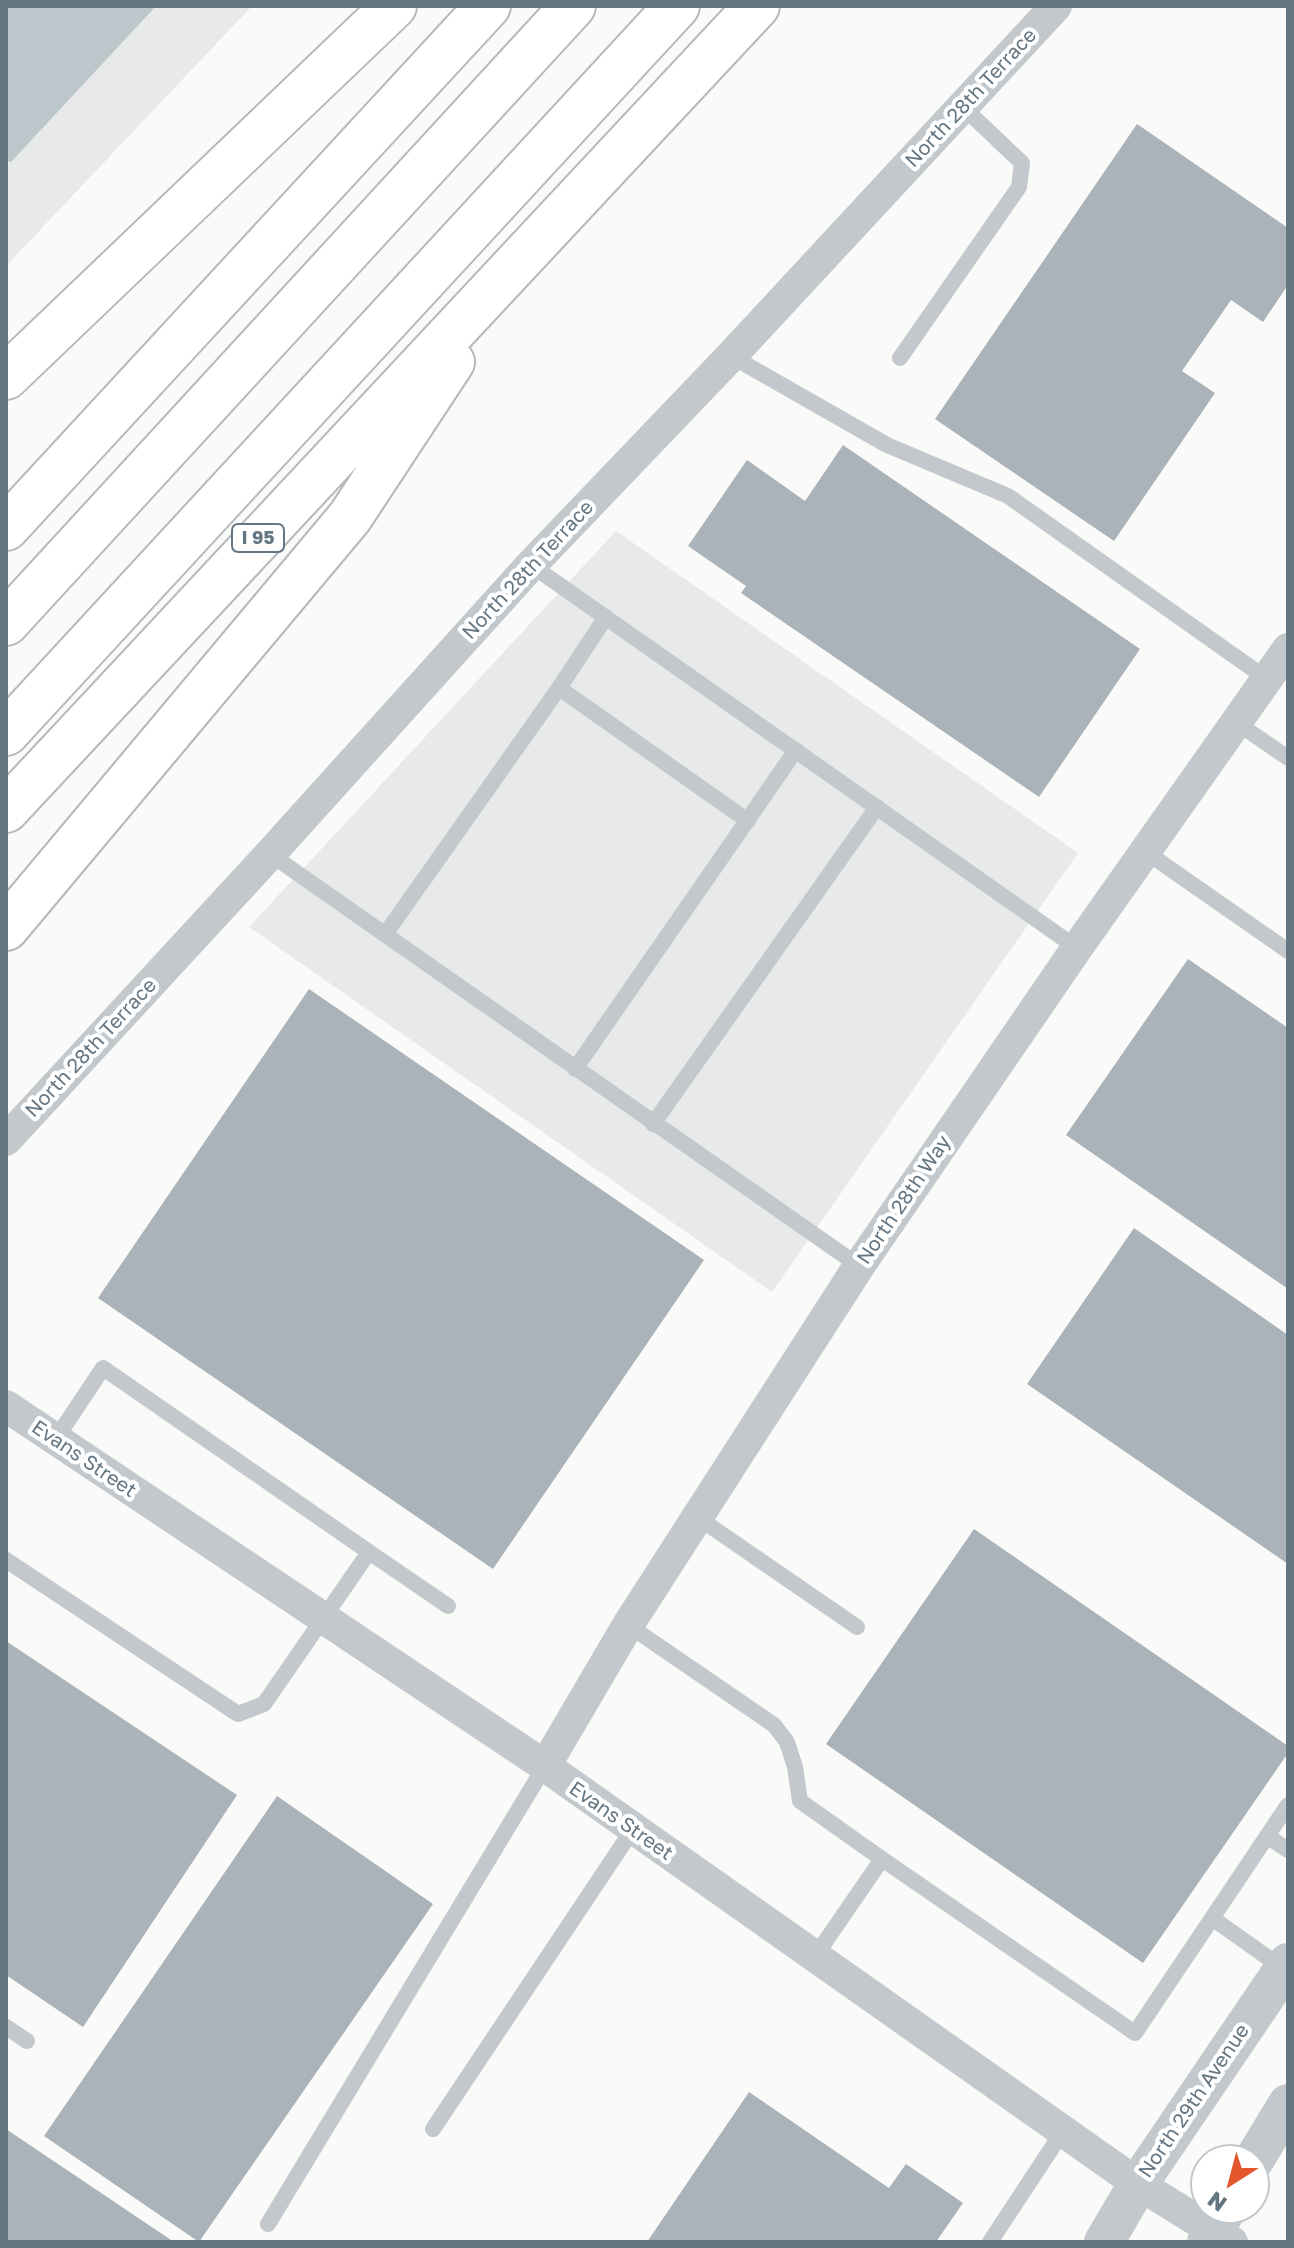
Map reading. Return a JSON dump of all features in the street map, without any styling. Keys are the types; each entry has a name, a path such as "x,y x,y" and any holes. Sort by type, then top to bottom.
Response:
{"highway":[{"path":"6,377 394,6"},
{"path":"6,528 488,6"},
{"path":"6,623 573,6"},
{"path":"6,733 677,6"},
{"name":"I 95","path":"6,810 757,6"},
{"path":"6,928 350,517 512,269"}],"street":[{"name":"North 28th Terrace","path":"6,1140 531,565 731,356 1056,6"},
{"name":"North 28th Way","path":"545,1766 628,1625 859,1266 1077,948 1288,649"},
{"name":"Evans Street","path":"6,1406 545,1766 1138,2184 1220,2231"},
{"name":"North 29th Avenue","path":"1104,2242 1138,2184 1286,1966"},
{"path":"1264,2144 1288,2104"}],"lane":[{"path":"900,358 1019,187 1022,163 963,107"},
{"path":"731,356 887,445 1008,496 1267,679"},
{"path":"531,565 1077,948"},
{"path":"386,933 606,617"},
{"path":"559,688 748,821"},
{"path":"1237,723 1288,758"},
{"path":"575,1069 796,750"},
{"path":"653,1124 877,807"},
{"path":"1146,852 1288,951"},
{"path":"270,854 859,1266"},
{"path":"55,1440 103,1368 448,1606"},
{"path":"697,1517 857,1627"},
{"path":"6,1560 238,1714 264,1704 369,1552"},
{"path":"628,1625 774,1725 787,1742 800,1801 1135,2033 1288,1805"},
{"path":"268,2224 545,1766"},
{"path":"433,2129 633,1829"},
{"path":"1267,1836 1288,1850"},
{"path":"814,1958 882,1859"},
{"path":"1212,1918 1286,1966"},
{"path":"6,2027 27,2041"},
{"path":"990,2242 1063,2131"}],"shaded area":[{"path":"6,6 252,6 6,266"},
{"path":"6,6 156,6 11,162 6,160"},
{"path":"616,531 1078,853 772,1292 249,927"}],"building":[{"path":"1137,124 1288,228 1288,285 1263,322 1231,300 1182,371 1215,393 1114,541 935,419"},
{"path":"843,445 1140,649 1039,797 741,593 746,586 688,546 747,460 805,501"},
{"path":"1188,959 1288,1028 1288,1289 1066,1135"},
{"path":"309,989 704,1260 493,1569 98,1298"},
{"path":"1134,1228 1288,1335 1288,1564 1027,1384"},
{"path":"974,1529 1288,1746 1288,1753 1143,1963 826,1744"},
{"path":"6,1641 237,1795 83,2027 6,1975"},
{"path":"277,1796 433,1904 199,2242 44,2136"},
{"path":"749,2092 889,2188 906,2164 963,2203 936,2242 647,2242"},
{"path":"6,2129 174,2242 6,2242"}]}
